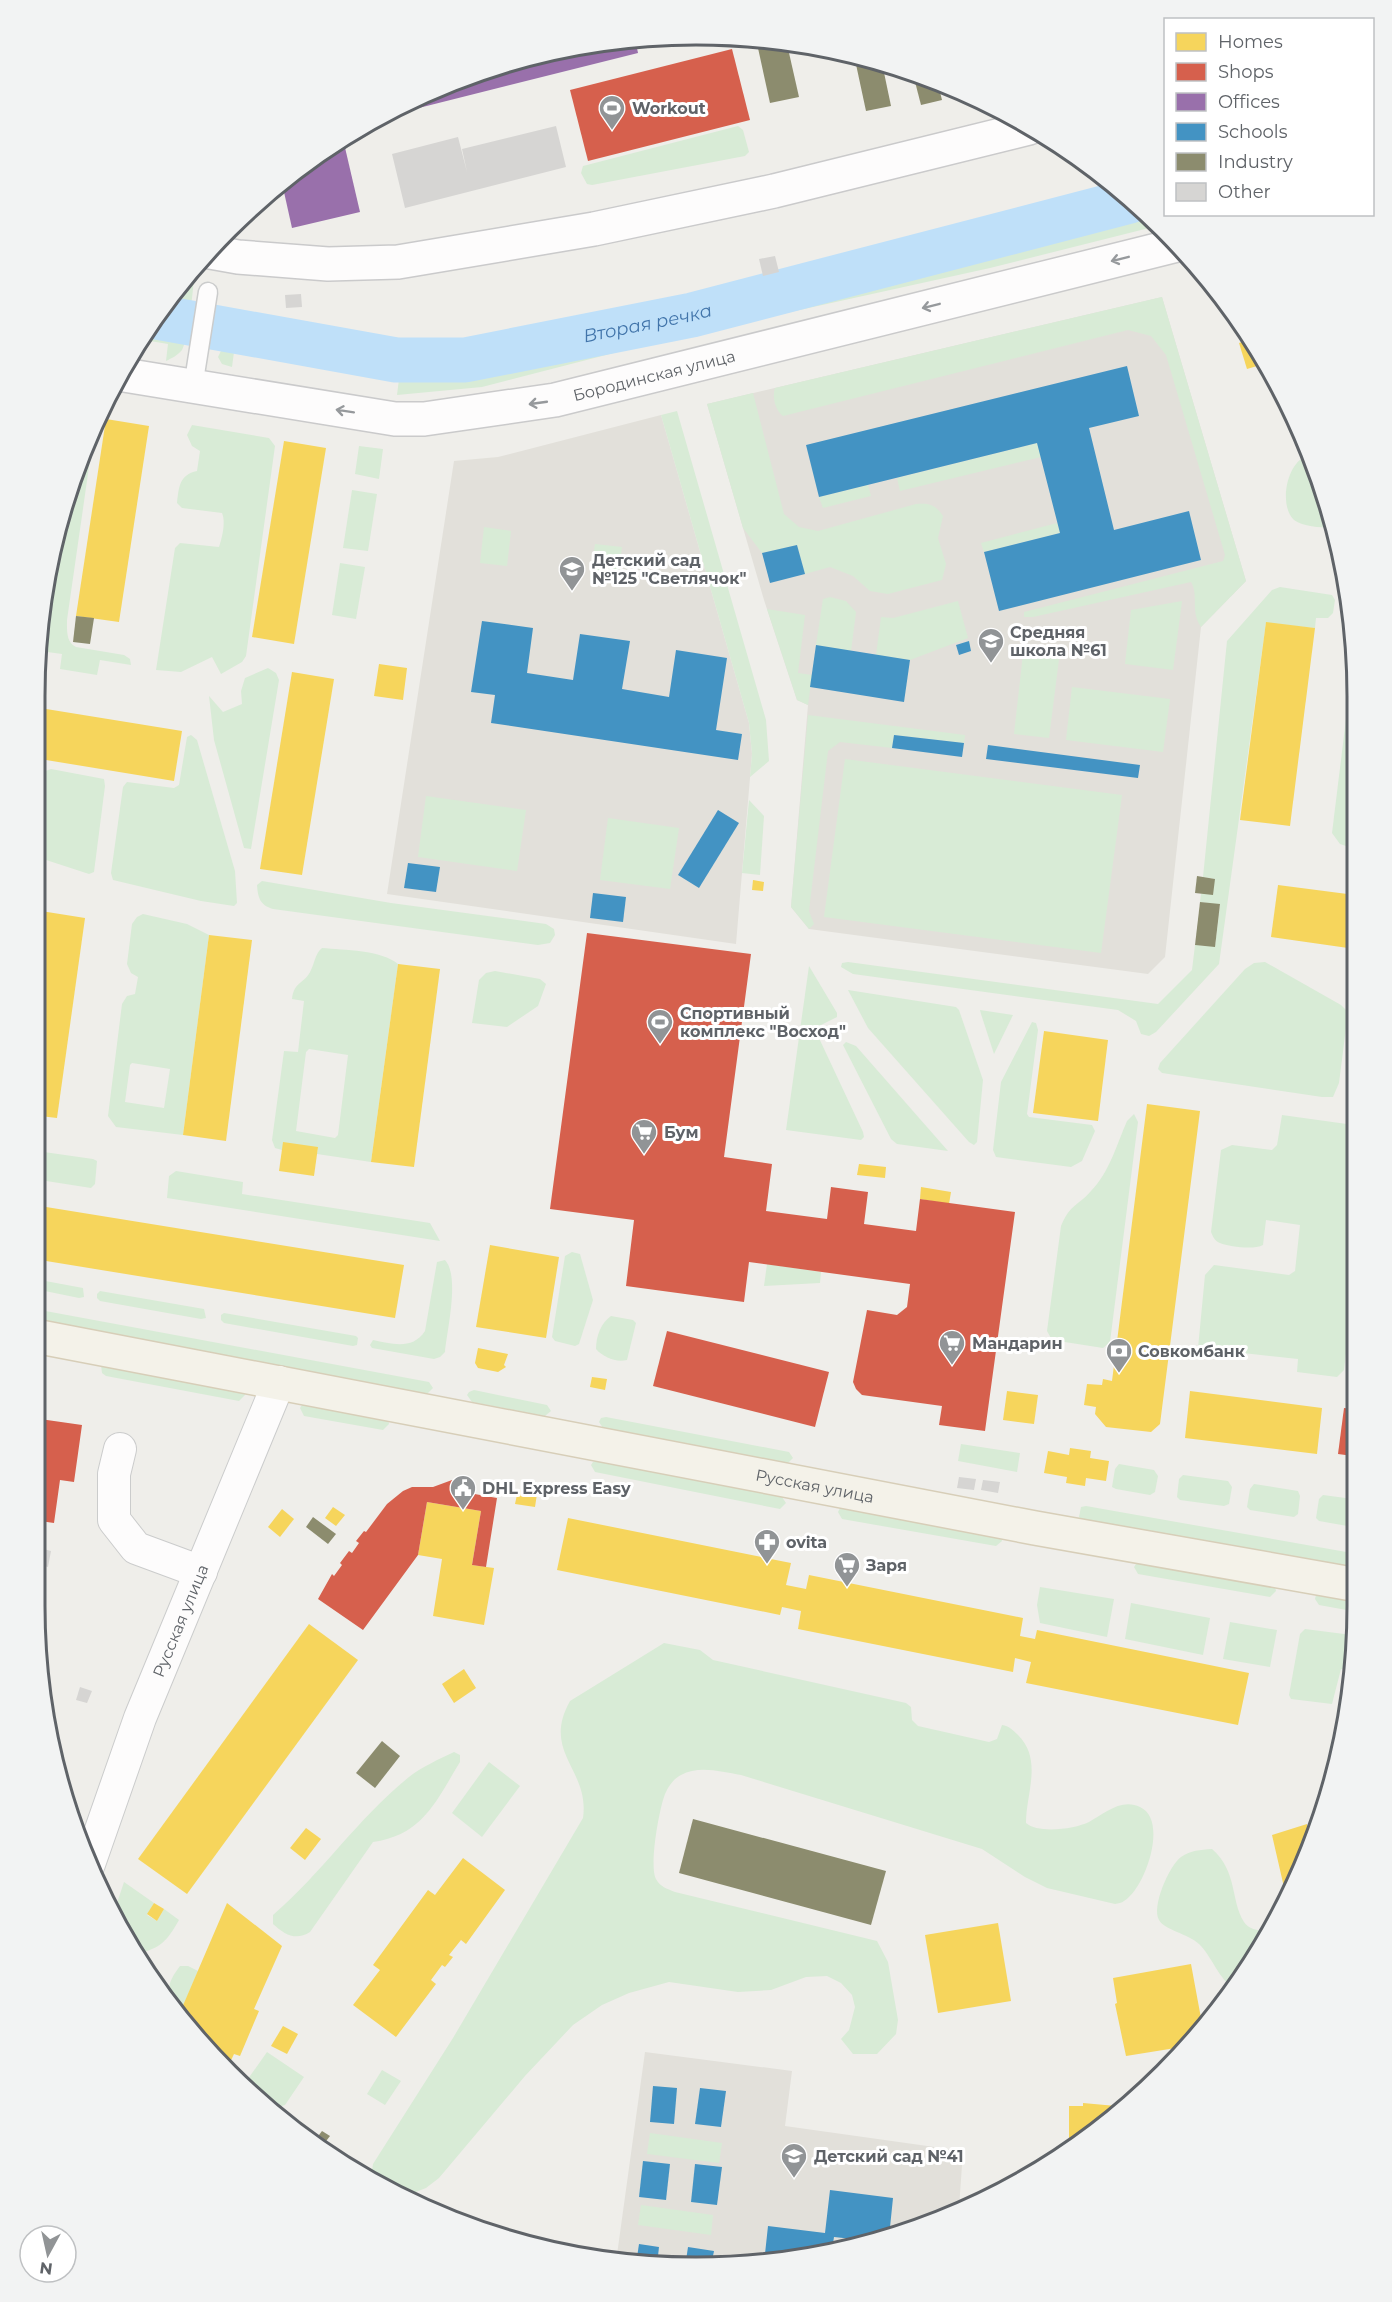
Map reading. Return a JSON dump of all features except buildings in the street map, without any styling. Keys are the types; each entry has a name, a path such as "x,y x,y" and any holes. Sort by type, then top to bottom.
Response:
{"main road":[{"path":"219,254 328,264 398,262 594,229 820,181 1019,130"},
{"name":"Бородинская улица","path":"129,376 395,419 424,419 555,400 1166,247"},
{"name":"Русская улица","path":"45,1338 1016,1524 1347,1583"}],"street":[{"path":"193,387 208,292"},
{"name":"Русская улица","path":"94,1851 140,1718 279,1382"},
{"path":"120,1449 114,1474 114,1520 136,1548 201,1572"}],"shaded area":[{"name":"Средняя школа №61","path":"1162,297 1246,581 1201,627 1165,957 1148,974 809,929 791,907 808,705 797,700 764,600 707,404"},
{"name":"Детский сад №125 \"Светлячок\"","path":"661,415 749,723 752,754 736,944 387,894 454,461 498,457"},
{"name":"Детский сад №41","path":"645,2052 792,2071 785,2126 963,2151 960,2201 864,2235 823,2244 739,2256 653,2256 617,2252"}],"green space":[{"path":"738,126 743,130 749,152 745,156 592,185 587,184 581,173 583,166"},
{"path":"1103,189 1148,228 990,268 668,339 482,387 397,395 399,379 234,352 232,367 222,364 218,357 233,326 456,342 681,304 814,262 835,260 964,222 984,222"},
{"path":"193,284 184,345 178,354 166,361 168,344 150,341"},
{"path":"1162,297 1246,581 1201,627 1196,615 1191,582 1033,617 1024,617 1024,612 1223,561 1225,555 1166,355 1151,336 1128,330 783,416 775,403 775,388"},
{"path":"753,393 784,514 799,527 818,531 916,504 931,505 943,516 938,538 946,564 942,580 888,594 870,591 853,576 830,567 805,574 797,545 762,553 743,528 707,404"},
{"path":"677,411 766,720 769,761 750,777 752,754 749,723 661,415"},
{"path":"192,425 269,438 275,446 246,656 242,662 221,674 212,657 181,672 156,670 175,548 180,543 219,547 223,530 222,513 182,508 177,503 181,482 187,475 197,471 200,451 192,446 187,435"},
{"path":"1037,443 1041,457 900,491 897,478"},
{"path":"359,446 383,449 379,479 355,474"},
{"path":"1301,459 1325,527 1302,524 1294,520 1289,513 1287,483"},
{"path":"90,461 67,620 68,635 70,642 76,647 124,655 130,659 131,665 100,660 97,675 60,669 62,654 46,652 51,611 67,528"},
{"path":"868,485 871,496 823,508 819,497"},
{"path":"352,490 377,494 368,551 343,548"},
{"path":"1057,523 1060,533 984,552 981,543"},
{"path":"484,527 511,531 507,566 480,563"},
{"path":"595,544 622,547 617,583 590,579"},
{"path":"340,563 365,567 356,619 332,615"},
{"path":"1280,587 1332,595 1335,600 1333,613 1328,618 1316,618 1315,628 1266,623 1219,964 1156,1032 1149,1036 1141,1034 1136,1021 1118,1010 853,974 841,967 842,963 848,962 1158,1004 1192,970 1195,945 1215,946 1220,905 1200,902 1201,894 1215,879 1203,877 1227,641 1272,590"},
{"path":"830,597 846,601 856,612 851,651 816,645 823,599"},
{"path":"958,601 968,638 910,660 876,655 881,617 893,618"},
{"path":"1182,601 1173,670 1125,664 1131,610"},
{"path":"767,609 805,615 798,673 812,675 808,705 797,700"},
{"path":"1023,654 1059,659 1049,738 1014,734"},
{"path":"268,668 276,673 279,680 251,849 244,848 214,740 209,696 223,712 242,704 241,691 245,678"},
{"path":"1072,687 1170,699 1163,752 1066,740"},
{"path":"1347,711 1347,846 1340,844 1332,833"},
{"path":"808,715 965,735 964,743 894,735 892,748 840,742 828,751 809,911 814,924 809,929 791,907"},
{"path":"191,735 197,740 235,871 237,903 234,906 201,901 113,880 111,873 123,787 127,782 174,788 179,785 187,737"},
{"path":"845,759 1122,795 1101,953 824,917"},
{"path":"51,769 104,779 94,872 89,874 45,860 45,771"},
{"path":"426,796 526,810 517,871 418,857"},
{"path":"749,800 764,816 760,875 742,873"},
{"path":"608,818 679,828 670,889 600,880"},
{"path":"262,881 391,903 546,924 554,929 555,935 550,943 538,945 273,909 262,903 259,897 257,885"},
{"path":"143,914 187,924 209,935 183,1135 116,1127 108,1116 122,1004 127,996 135,994 138,977 131,973 127,964 132,924 137,917","holes":["132,1063 170,1069 164,1108 125,1102"]},
{"path":"322,948 373,953 398,964 371,1162 317,1154 318,1147 282,1150 275,1148 272,1140 284,1051 298,1052 304,1001 292,999 293,993 309,975","holes":["309,1049 348,1055 338,1135 335,1138 296,1131 306,1052"]},
{"path":"1265,962 1341,1005 1347,1011 1339,1083 1333,1097 1162,1073 1158,1069 1160,1063 1245,969 1254,963"},
{"path":"809,966 837,1013 837,1017 817,1027 818,1036 863,1132 864,1137 861,1140 786,1130"},
{"path":"495,971 540,979 546,984 538,1006 507,1027 472,1023 479,980 486,973"},
{"path":"848,990 956,1007 959,1010 983,1080 977,1142 974,1145 868,1028"},
{"path":"980,1010 1013,1015 994,1054 981,1014"},
{"path":"1032,1022 1036,1023 1038,1030 1027,1114 1029,1117 1092,1125 1095,1131 1082,1161 1071,1167 996,1157 993,1150 1001,1082"},
{"path":"846,1042 856,1046 948,1151 897,1144 891,1139 843,1045"},
{"path":"1134,1114 1138,1122 1110,1342 1103,1348 1052,1340 1047,1331 1061,1226 1071,1209 1091,1191 1103,1176 1127,1121"},
{"path":"1282,1115 1347,1124 1347,1345 1344,1370 1337,1377 1297,1372 1298,1359 1198,1348 1205,1275 1214,1265 1289,1275 1295,1271 1300,1225 1266,1220 1263,1245 1248,1248 1220,1243 1214,1239 1211,1232 1221,1150 1232,1145 1272,1150 1277,1145"},
{"path":"45,1152 97,1161 95,1184 91,1188 45,1181"},
{"path":"176,1171 243,1182 242,1194 430,1223 440,1241 167,1198 169,1176"},
{"path":"572,1252 580,1254 593,1300 579,1344 575,1346 555,1341 552,1337 565,1256"},
{"path":"445,1260 452,1278 452,1290 445,1352 434,1359 372,1348 370,1345 373,1340 408,1343 420,1337 425,1331 437,1262"},
{"path":"767,1264 821,1272 820,1283 764,1286"},
{"path":"45,1281 83,1288 84,1297 45,1291"},
{"path":"100,1291 204,1309 206,1318 100,1301 97,1294"},
{"path":"45,1311 429,1382 433,1388 427,1394 45,1323"},
{"path":"224,1313 356,1336 357,1345 224,1323 221,1315"},
{"path":"611,1316 633,1320 636,1323 627,1360 610,1359 596,1349 600,1330"},
{"path":"101,1365 244,1391 245,1395 239,1401 106,1376 102,1373"},
{"path":"474,1390 547,1405 551,1411 545,1416 472,1402 467,1395"},
{"path":"306,1404 388,1420 389,1424 383,1430 304,1416 300,1408"},
{"path":"606,1417 789,1452 793,1458 787,1464 603,1428 599,1422 601,1418"},
{"path":"961,1444 1020,1453 1017,1472 958,1461"},
{"path":"598,1461 782,1497 786,1503 780,1509 595,1472 591,1465"},
{"path":"1119,1464 1154,1470 1158,1476 1155,1492 1150,1495 1112,1487 1115,1469"},
{"path":"1183,1475 1228,1481 1232,1487 1229,1504 1224,1506 1180,1500 1177,1497 1179,1479"},
{"path":"1254,1484 1298,1491 1300,1496 1298,1514 1294,1517 1250,1510 1247,1507 1250,1489"},
{"path":"1323,1495 1347,1498 1347,1526 1319,1521 1316,1518 1319,1499"},
{"path":"1086,1506 1347,1552 1347,1566 1082,1520 1079,1517 1081,1507"},
{"path":"844,1507 1001,1537 1002,1541 996,1546 842,1519 838,1512"},
{"path":"1140,1563 1275,1587 1276,1591 1270,1597 1138,1574 1134,1567"},
{"path":"1040,1587 1114,1599 1107,1637 1040,1623 1037,1605"},
{"path":"1316,1595 1347,1598 1347,1610 1319,1605 1315,1599"},
{"path":"1131,1603 1210,1618 1203,1655 1125,1639"},
{"path":"1230,1622 1277,1630 1270,1667 1223,1659"},
{"path":"1305,1629 1346,1634 1344,1669 1341,1669 1332,1704 1291,1699 1289,1695 1300,1634"},
{"path":"664,1643 700,1650 713,1660 906,1703 911,1707 912,1720 918,1726 989,1742 997,1739 1002,1725 1009,1727 1018,1735 1030,1755 1032,1766 1026,1823 1048,1829 1075,1827 1113,1808 1126,1804 1133,1805 1140,1807 1148,1814 1153,1825 1151,1854 1146,1869 1132,1894 1121,1903 1115,1904 1047,1888 1025,1877 982,1849 741,1775 711,1770 688,1772 671,1784 662,1804 654,1851 654,1872 658,1882 675,1892 877,1941 888,1962 898,2020 896,2034 877,2054 853,2054 841,2039 849,2030 855,2007 852,1995 841,1983 827,1976 806,1977 771,1990 738,1992 669,1982 629,1993 602,2005 573,2025 525,2076 439,2178 426,2188 414,2193 372,2171 373,2164 453,2038 583,1818 580,1786 563,1748 561,1734 563,1719 570,1701"},
{"path":"454,1752 460,1755 460,1762 435,1803 416,1824 404,1832 373,1842 310,1932 305,1935 291,1936 273,1924 273,1915 291,1899 391,1793 419,1770"},
{"path":"489,1762 520,1786 482,1837 452,1813"},
{"path":"1212,1849 1220,1858 1230,1876 1244,1922 1251,1928 1261,1931 1227,1982 1199,1944 1166,1927 1157,1914 1162,1887 1171,1869 1181,1857 1196,1851"},
{"path":"124,1882 154,1903 147,1915 157,1921 164,1909 179,1920 162,1943 144,1952 117,1903"},
{"path":"180,1966 188,1966 198,1971 183,2006 169,1987"},
{"path":"267,2052 304,2077 285,2105 281,2106 249,2078"},
{"path":"382,2070 401,2081 385,2105 367,2094"},
{"path":"650,2133 722,2143 719,2163 647,2154"},
{"path":"641,2205 713,2215 711,2235 638,2225"}],"waterway":[{"name":"Вторая речка","path":"166,319 396,360 465,360 692,315 1121,203"}],"place":[{"name":"Workout","path":"612,131"},
{"name":"Детский сад №125 \"Светлячок\"","path":"572,592"},
{"name":"Средняя школа №61","path":"991,664"},
{"name":"Спортивный комплекс \"Восход\"","path":"660,1045"},
{"name":"Бум","path":"644,1155"},
{"name":"Мандарин","path":"952,1366"},
{"name":"Совкомбанк","path":"1119,1374"},
{"name":"DHL Express Easy","path":"463,1511"},
{"name":"ovita","path":"767,1565"},
{"name":"Заря","path":"847,1588"},
{"name":"Детский сад №41","path":"794,2179"}]}
